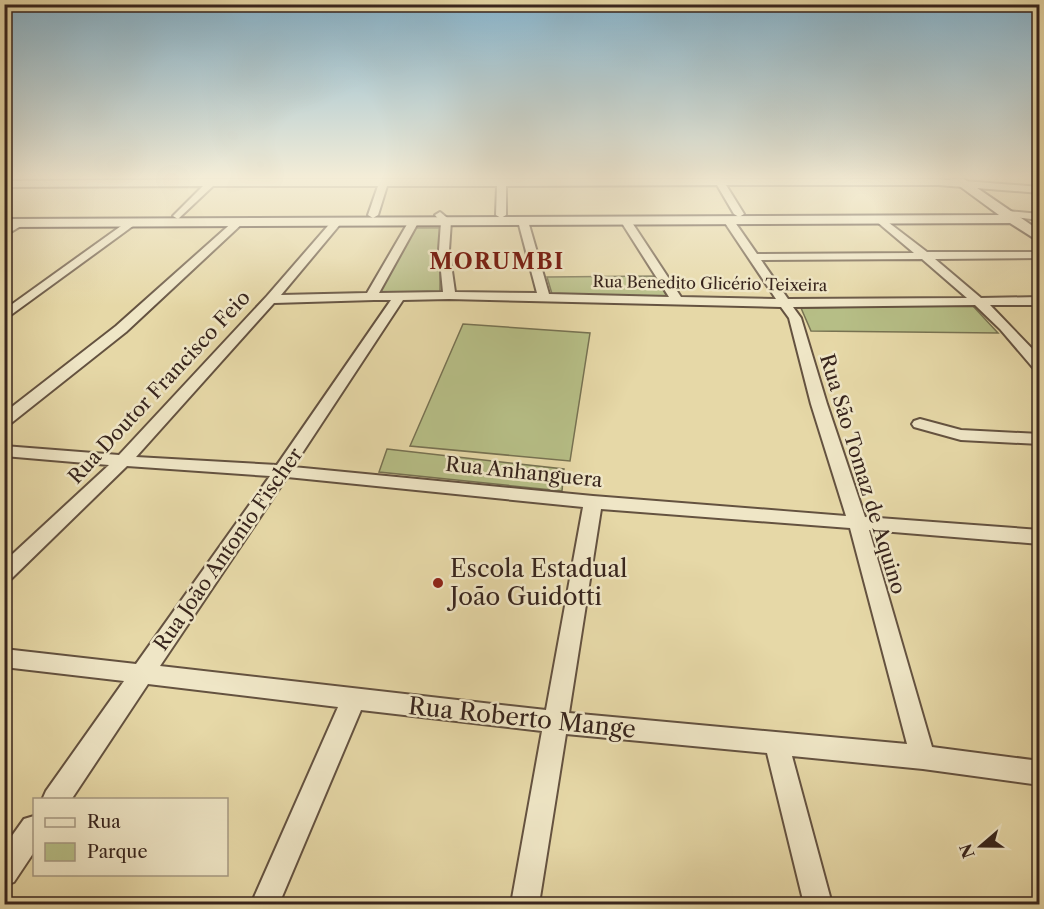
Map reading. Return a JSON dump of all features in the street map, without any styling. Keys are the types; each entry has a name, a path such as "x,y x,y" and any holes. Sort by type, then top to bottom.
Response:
{"main road":[{"path":"4,223 382,221"},
{"path":"1017,221 1040,238"}],"street":[{"path":"370,298 414,221"},
{"path":"443,221 449,295"},
{"path":"523,221 544,296"},
{"path":"625,221 677,300"},
{"name":"Rua São Tomaz de Aquino","path":"735,221 755,257 788,303 795,318 819,404 858,523 923,757"},
{"path":"883,221 978,301 1038,364"},
{"path":"4,421 121,329 238,222"},
{"name":"Rua Doutor Francisco Feio","path":"4,574 123,461 271,299 337,222"},
{"path":"4,233 21,223"},
{"path":"4,316 132,223"},
{"path":"755,257 1040,255"},
{"name":"Rua Benedito Glicério Teixeira","path":"271,299 449,295 788,303 1040,301"},
{"name":"Rua João Antonio Fischer","path":"56,798 399,297"},
{"path":"921,424 961,435 1040,439"},
{"name":"Rua Anhanguera","path":"4,451 282,471 593,502 1040,537"},
{"path":"525,904 593,502"},
{"name":"Rua Roberto Mange","path":"4,658 556,722 923,757 1040,774"},
{"path":"265,904 353,700"},
{"path":"777,744 818,904"},
{"path":"4,872 33,830"}],"green space":[{"path":"416,228 440,228 440,292 376,294"},
{"path":"655,276 668,298 552,294 547,277"},
{"path":"972,305 998,333 811,331 801,308"},
{"path":"463,324 590,333 570,461 410,446"},
{"path":"387,449 564,469 562,491 379,472"}],"place":[{"name":"Escola Estadual João Guidotti","path":"438,583"}],"district":[{"name":"MORUMBI","path":"497,261"}]}
